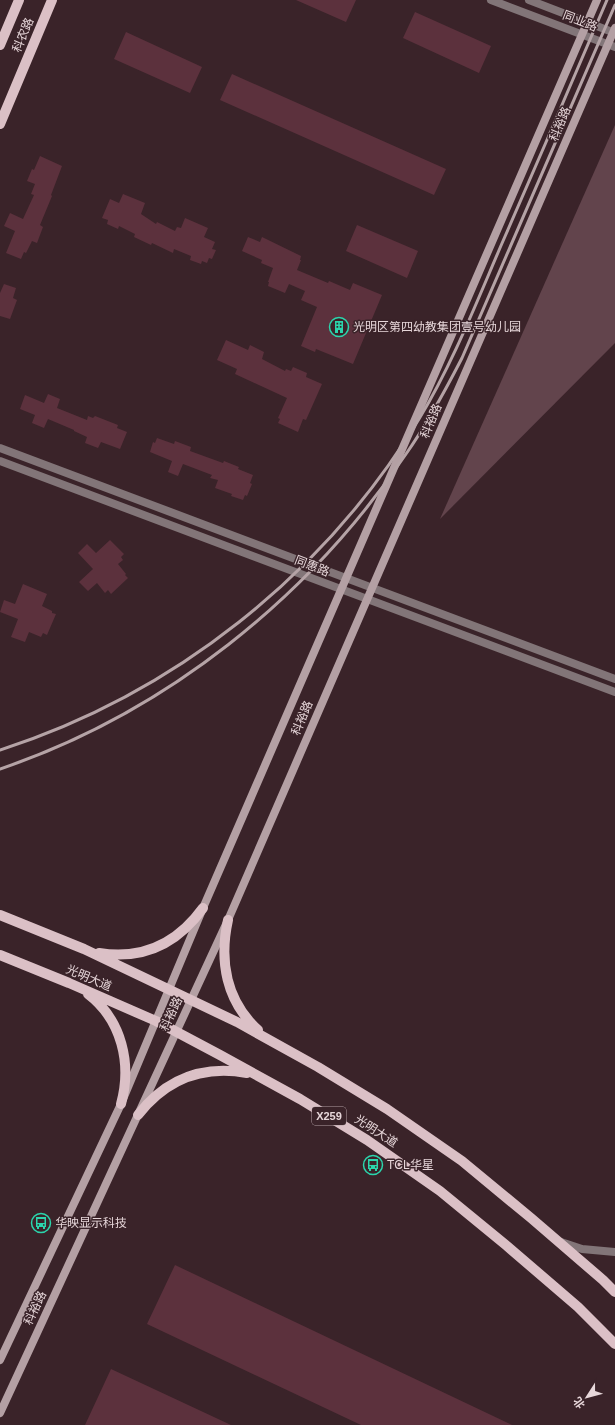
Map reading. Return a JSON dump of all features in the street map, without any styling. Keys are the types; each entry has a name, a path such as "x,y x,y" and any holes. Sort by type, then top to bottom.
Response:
{"main road":[{"name":"科农路","path":"0,45 19,0"},
{"name":"科农路","path":"0,124 52,0"},
{"name":"科裕路","path":"0,1360 121,1104 203,908 597,0"},
{"name":"科裕路","path":"0,1413 228,920 367,599 611,46 614,31"},
{"path":"84,949 120,955 132,954 156,948 187,928 203,908"},
{"name":"光明大道","path":"0,915 84,949 237,1022 387,1109 462,1161 551,1235 615,1292"},
{"path":"228,920 224,946 224,959 226,972 234,996 247,1018 256,1028 277,1044"},
{"name":"光明大道","path":"0,955 156,1021 261,1077 367,1140 440,1191 572,1302 615,1344"},
{"path":"69,983 90,996 99,1004 119,1034 125,1057 126,1069 124,1092 121,1104"},
{"path":"138,1115 149,1101 163,1089 184,1078 196,1074 209,1071 235,1071 261,1077"}],"street":[{"name":"同业路","path":"491,0 611,46"},
{"name":"同业路","path":"529,0 614,31"},
{"name":"同惠路","path":"0,448 615,679"},
{"name":"同惠路","path":"0,461 615,692"},
{"path":"551,1235 564,1243 582,1249 615,1252"}],"shaded area":[{"path":"615,125 615,343 440,519"}],"building":[{"path":"296,0 356,0 346,22"},
{"path":"415,12 491,46 479,73 403,38"},
{"path":"126,32 202,67 190,93 114,59"},
{"path":"232,74 446,169 434,195 220,100"},
{"path":"40,156 62,166 40,225 43,227 37,243 32,241 21,259 6,253 15,231 4,226 10,213 23,219 34,195 31,194 35,184 27,181"},
{"path":"123,194 145,203 141,214 156,224 157,222 175,231 177,227 181,228 185,218 208,228 204,237 215,242 212,249 216,250 212,259 209,258 207,263 202,261 201,264 190,260 191,256 174,249 173,253 152,243 151,245 134,237 135,234 119,226 118,229 107,224 108,220 102,218 110,199 119,203"},
{"path":"357,225 418,251 407,278 346,251"},
{"name":"光明区第四幼教集团壹号幼儿园","path":"248,237 260,242 262,237 301,256 297,270 328,283 329,281 350,290 353,283 382,295 353,364 316,349 315,352 301,346 317,307 301,300 305,291 289,284 285,293 268,286 273,268 261,263 262,260 242,251"},
{"path":"4,284 16,288 13,298 17,300 10,319 0,316 0,293"},
{"path":"226,340 248,350 250,345 264,352 262,359 285,371 286,369 291,371 293,367 307,373 306,377 322,384 306,420 303,419 298,432 278,423 280,419 278,418 287,398 235,374 237,369 217,360"},
{"path":"48,394 60,399 57,408 87,420 88,416 93,418 95,416 118,425 117,428 127,432 120,449 101,442 98,448 85,443 87,437 48,419 44,428 32,423 35,415 20,409 25,395 44,403"},
{"path":"157,438 174,444 175,441 191,447 190,451 223,463 224,461 253,475 250,483 252,484 247,496 245,495 243,500 215,488 218,480 210,478 212,475 183,464 178,476 168,472 172,461 150,452 153,442 155,443"},
{"path":"110,540 124,554 121,557 123,560 118,564 128,578 111,594 108,590 105,593 97,583 88,591 79,582 93,569 78,553 87,544 96,553"},
{"path":"23,584 47,594 42,606 56,614 47,635 43,633 41,637 29,632 25,642 11,637 18,619 0,612 4,600 15,604"},
{"path":"175,1265 512,1425 361,1425 147,1324"},
{"path":"111,1369 231,1425 85,1425"}],"railway":[{"path":"0,750 64,726 126,697 184,662 239,622 291,578 338,529 381,476 419,419 454,354 607,0"},
{"path":"0,769 61,745 119,716 175,683 228,644 278,602 325,556 367,507 421,431 462,358 615,5"}],"place":[{"name":"光明区第四幼教集团壹号幼儿园","path":"339,327"},
{"name":"TCL华星","path":"373,1165"},
{"name":"华映显示科技","path":"41,1223"}]}
